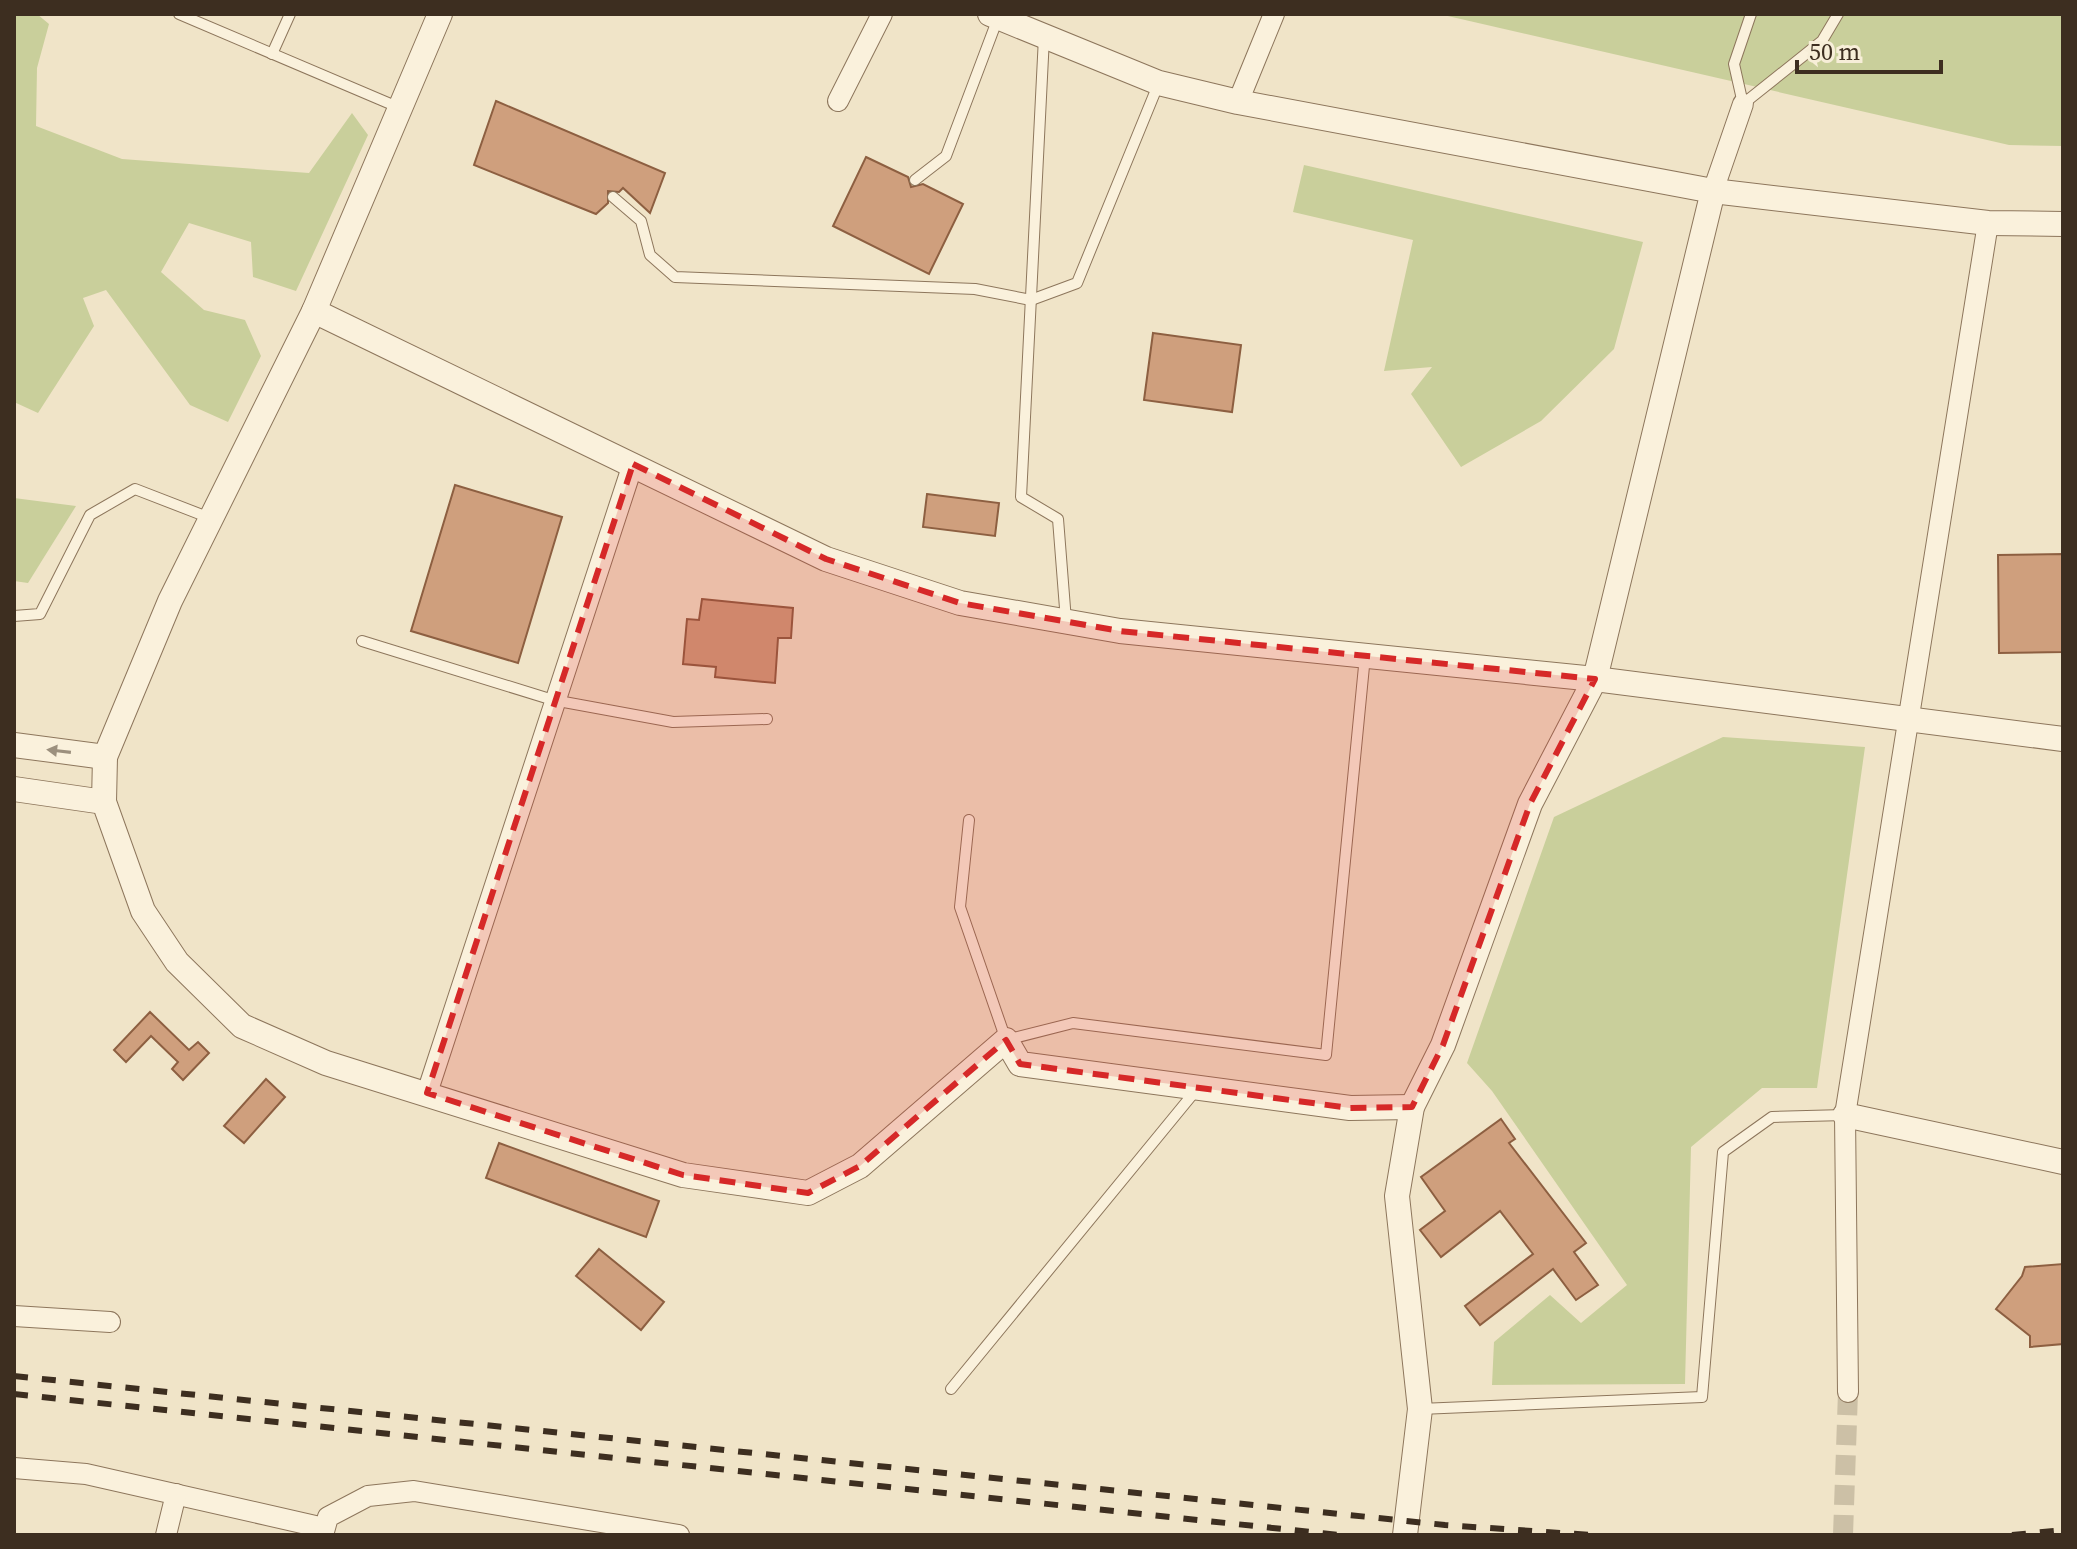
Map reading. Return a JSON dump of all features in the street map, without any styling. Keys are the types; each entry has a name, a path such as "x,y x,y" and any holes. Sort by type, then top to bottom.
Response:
{"street":[{"path":"440,14 314,311 170,601 105,757 104,802 143,911 177,962 242,1026 326,1063 683,1175 808,1193 860,1166 1006,1040 1020,1064 1350,1108 1412,1107"},
{"path":"838,101 882,14"},
{"path":"1238,102 1274,14"},
{"path":"994,16 1159,83 1238,102 1713,191 1988,223 2063,224"},
{"path":"1405,1535 1420,1409 1397,1196 1412,1107 1443,1045 1530,804 1595,679 1713,191 1743,104"},
{"path":"1848,1392 1845,1115 1911,719 1988,223"},
{"path":"314,311 826,559 960,603 1120,631 1595,679 2063,739"},
{"path":"427,1093 553,700 633,464"},
{"path":"14,745 105,757"},
{"path":"14,789 104,802"},
{"path":"1845,1115 2063,1162"},
{"path":"14,1316 110,1322"},
{"path":"14,1468 86,1474 324,1532 328,1517 368,1496 414,1491 679,1535"},
{"path":"166,1535 176,1494"}],"lane":[{"path":"179,14 400,108"},
{"path":"272,54 290,14"},
{"path":"1751,14 1734,64 1743,104 1822,41 1838,14"},
{"path":"915,180 946,156 994,16"},
{"path":"1044,37 1021,497 1058,519 1066,621"},
{"path":"613,197 641,221 650,255 675,277 975,289 1031,300 1077,283 1159,83"},
{"path":"14,616 40,614 90,515 135,489 211,518"},
{"path":"362,641 553,700 673,722 767,719"},
{"path":"969,820 960,907 1006,1040 1073,1023 1326,1055 1365,656"},
{"path":"951,1389 1198,1088"},
{"path":"1420,1409 1702,1397 1723,1152 1772,1117 1845,1115"}],"highlighted area":[{"path":"633,464 826,559 960,603 1120,631 1595,679 1530,804 1443,1045 1412,1107 1350,1108 1020,1064 1006,1040 860,1166 808,1193 683,1175 427,1093"}],"green space":[{"path":"14,14 37,14 49,24 37,68 36,126 122,159 309,173 352,113 368,135 296,291 253,277 251,242 189,223 161,272 204,310 245,320 261,356 228,422 190,405 106,290 83,298 94,326 38,413 14,402"},
{"path":"1439,14 2063,14 2063,146 2009,145"},
{"path":"1304,165 1643,242 1614,349 1541,421 1461,467 1411,394 1432,367 1384,371 1413,240 1293,212"},
{"path":"14,498 76,506 28,583 14,581"},
{"path":"1723,737 1865,747 1817,1088 1762,1088 1691,1147 1685,1384 1492,1385 1494,1342 1550,1295 1581,1323 1627,1285 1492,1091 1467,1063 1554,817"}],"building":[{"path":"496,101 665,173 650,213 623,188 619,192 608,191 608,203 596,214 474,165"},
{"path":"866,157 908,177 911,187 923,184 963,204 929,274 833,226"},
{"path":"1153,333 1241,345 1232,412 1144,400"},
{"path":"455,485 562,517 518,663 411,631"},
{"path":"927,494 999,503 995,536 923,527"},
{"path":"2063,554 2063,652 1999,653 1998,555"},
{"path":"702,599 793,608 791,638 778,638 775,683 715,677 716,667 683,664 687,619 699,620"},
{"path":"150,1012 189,1050 198,1042 209,1053 183,1080 172,1069 178,1062 151,1036 126,1062 114,1050"},
{"path":"266,1079 285,1097 244,1143 224,1126"},
{"path":"1501,1119 1515,1139 1509,1143 1586,1243 1574,1252 1598,1285 1576,1300 1553,1269 1480,1325 1465,1306 1533,1254 1500,1211 1441,1257 1420,1230 1445,1211 1421,1177"},
{"path":"499,1143 659,1201 646,1237 486,1178"},
{"path":"599,1249 664,1302 641,1330 576,1276"},
{"path":"2063,1264 2063,1344 2030,1347 2030,1336 1996,1309 2022,1276 2025,1267"}],"tunnel":[{"path":"1843,1535 1848,1392"}],"railway":[{"path":"14,1376 1445,1525 1591,1535"},
{"path":"14,1394 1339,1535"},
{"path":"2012,1535 2063,1530"}]}
